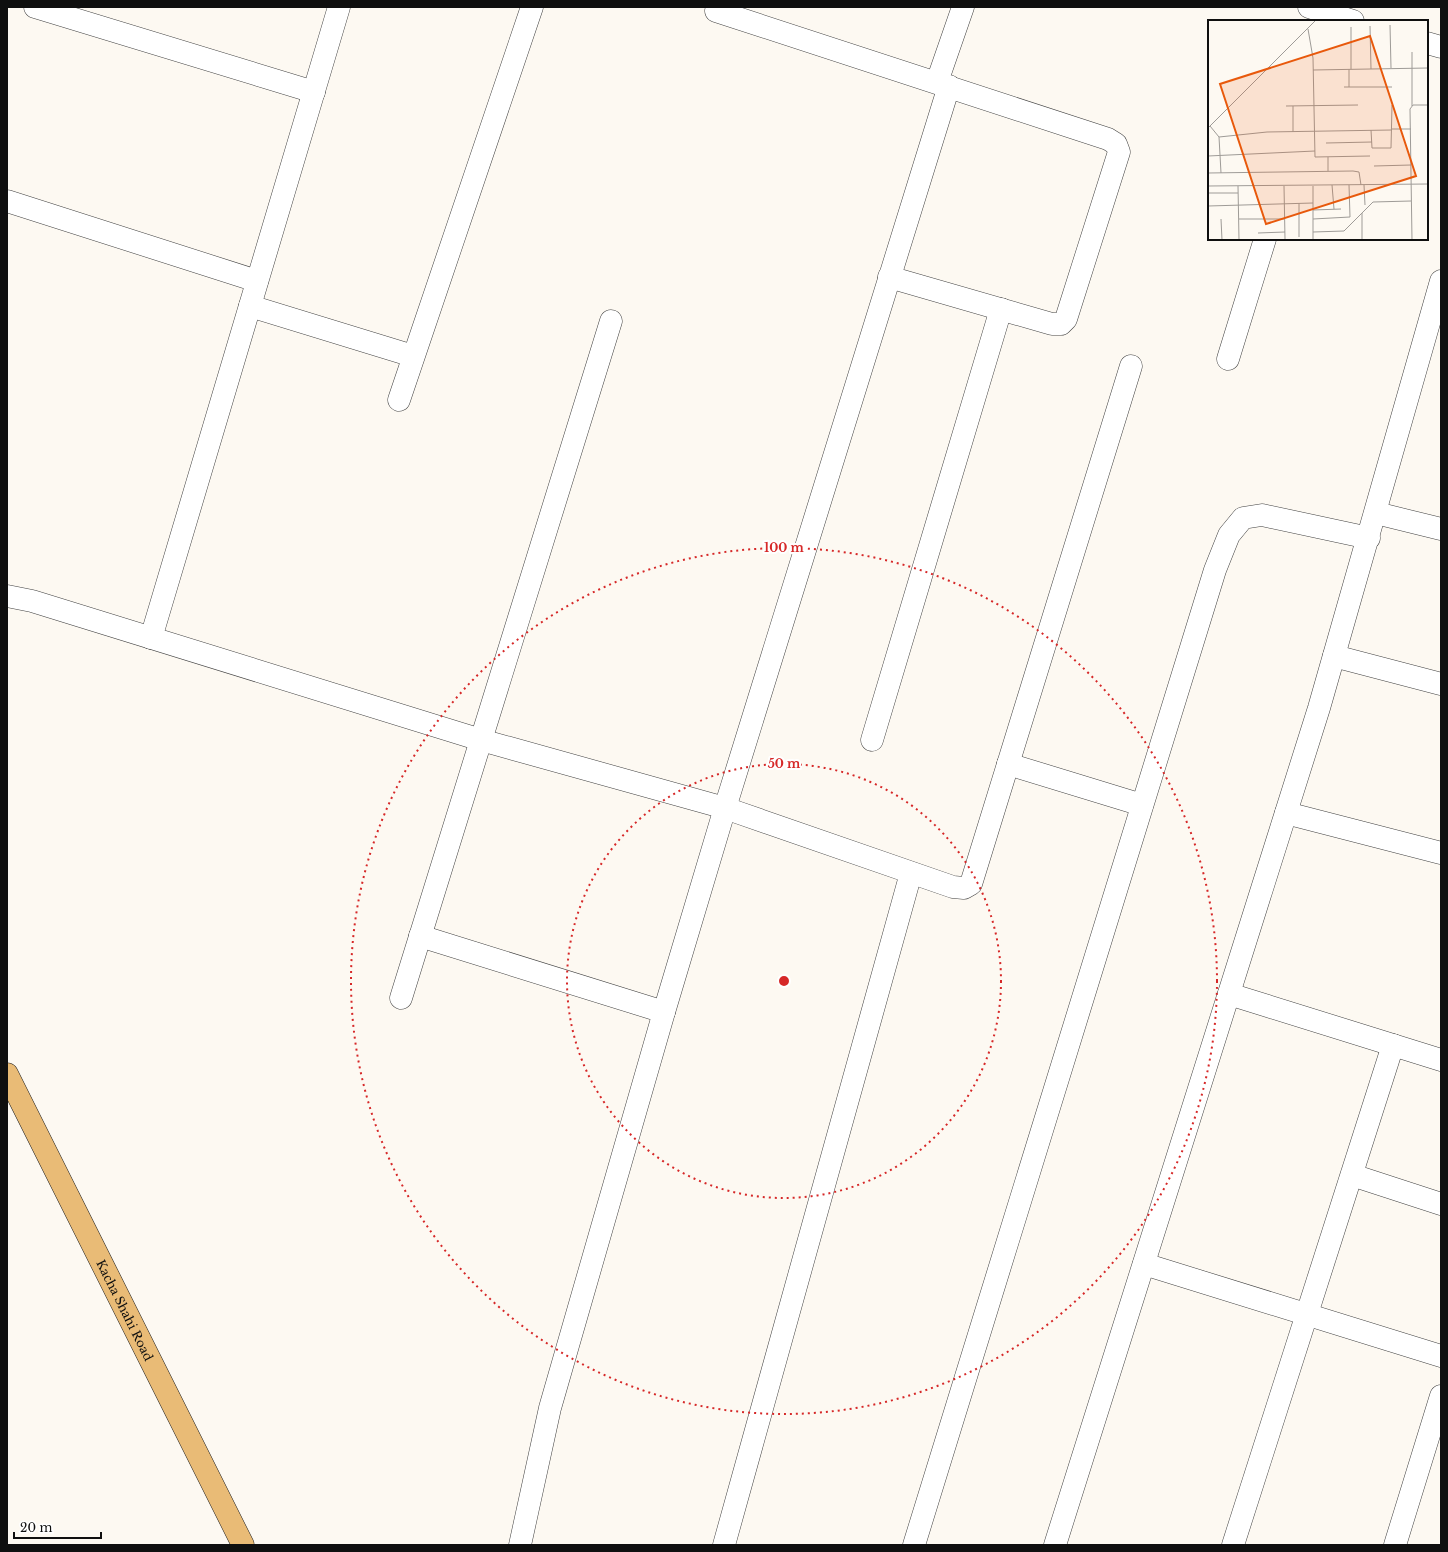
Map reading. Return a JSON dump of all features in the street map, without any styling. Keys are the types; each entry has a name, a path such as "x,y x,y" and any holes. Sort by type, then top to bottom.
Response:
{"main road":[{"name":"Kacha Shahi Road","path":"7,1074 243,1545"}],"street":[{"path":"36,7 314,92"},
{"path":"151,638 339,7"},
{"path":"399,400 532,7"},
{"path":"520,1545 550,1408 664,1012 725,808 889,277 943,84 962,7"},
{"path":"1309,7 1340,19"},
{"path":"716,11 943,84 1108,139 1116,144 1119,152 1066,319 1061,324 1052,324 889,277"},
{"path":"1428,43 1441,47"},
{"path":"7,201 257,281"},
{"path":"1228,359 1265,240"},
{"path":"1055,1545 1286,813 1334,656 1369,538 1441,281"},
{"path":"250,306 413,356"},
{"path":"872,740 1001,309"},
{"path":"401,998 611,321"},
{"path":"7,596 32,601 481,740 725,808 953,888 964,888 971,884 1131,366"},
{"path":"1376,513 1441,529"},
{"path":"914,1545 1215,570 1229,535 1243,518 1262,515 1369,538"},
{"path":"1334,656 1441,684"},
{"path":"1008,764 1142,805"},
{"path":"1286,813 1441,853"},
{"path":"724,1545 911,873"},
{"path":"420,936 664,1012"},
{"path":"1229,994 1441,1060"},
{"path":"1233,1545 1393,1045"},
{"path":"1352,1175 1441,1204"},
{"path":"1144,1264 1441,1356"},
{"path":"1395,1545 1441,1396"}]}
